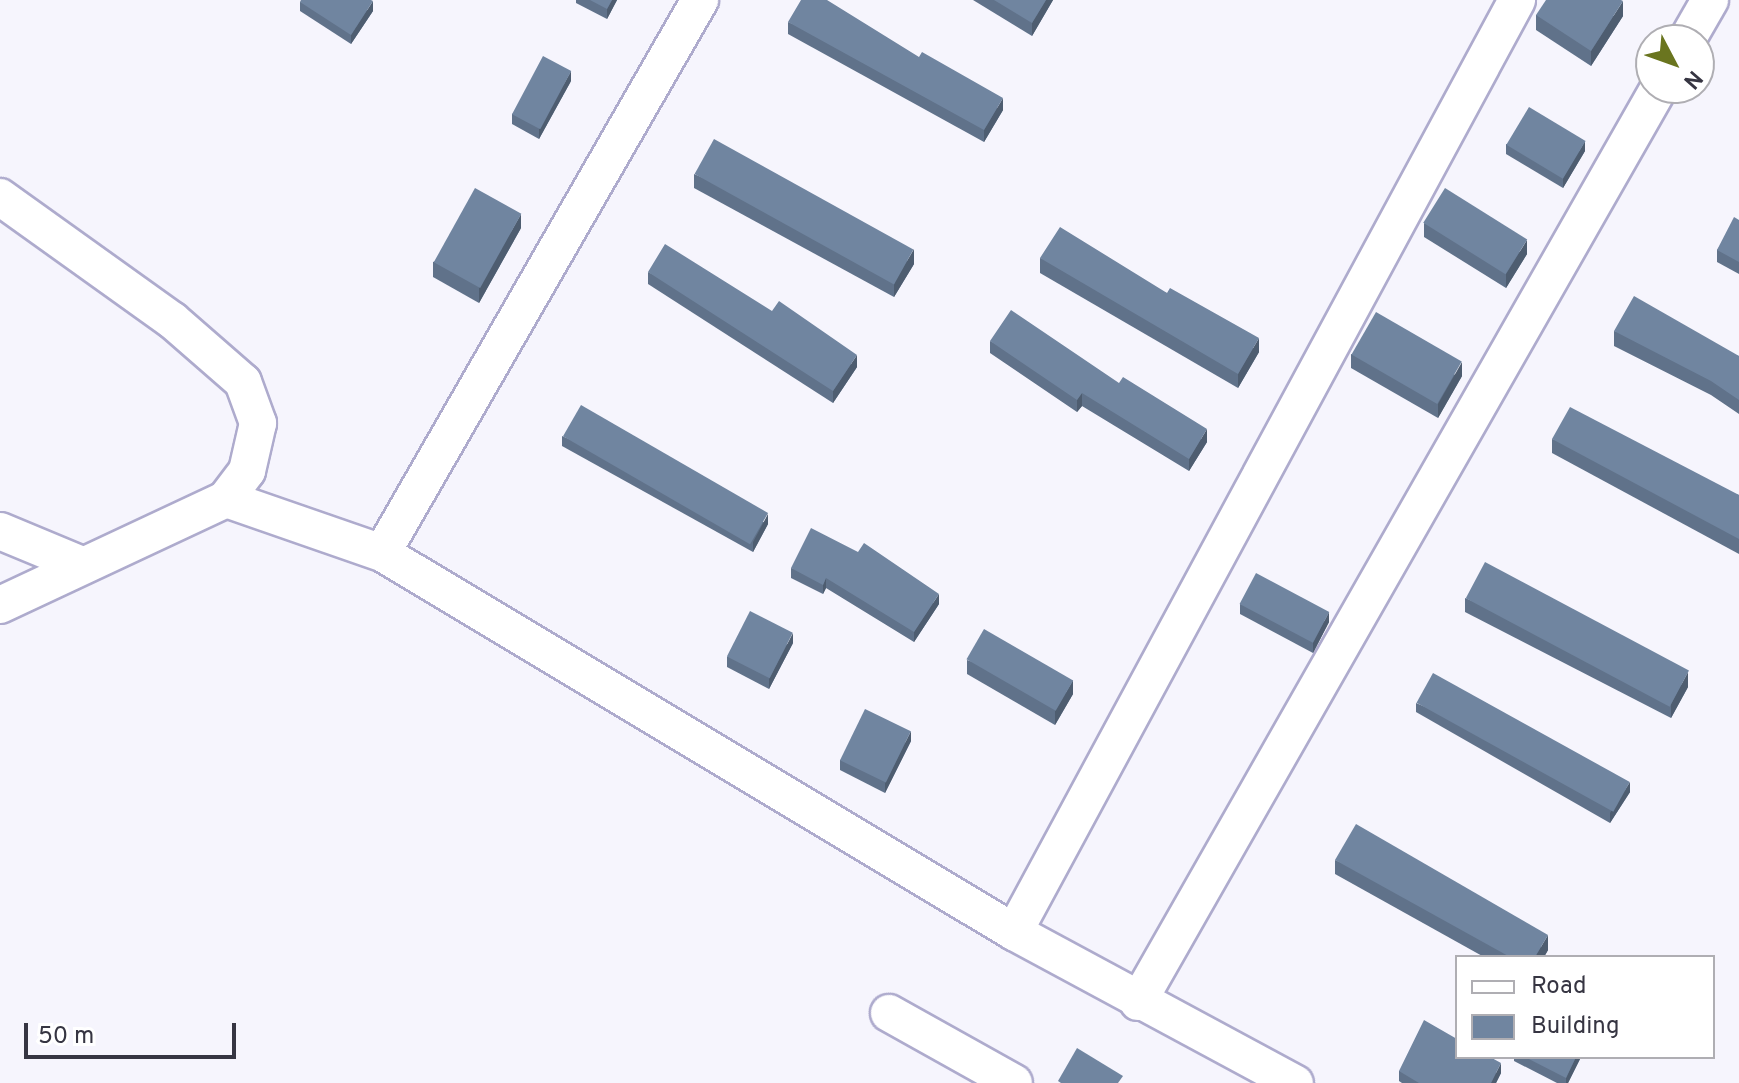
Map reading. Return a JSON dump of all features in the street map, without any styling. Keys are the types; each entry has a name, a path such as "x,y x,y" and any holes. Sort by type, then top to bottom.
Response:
{"street":[{"path":"382,553 700,0"},
{"path":"1014,932 1517,0"},
{"path":"1696,24 1710,0"},
{"path":"1138,1002 1650,104"},
{"path":"0,197 172,320 243,382 258,423 247,471 226,499 0,605"},
{"path":"226,499 382,553 1014,932 1138,1002 1295,1083"},
{"path":"0,531 82,565"},
{"path":"889,1013 1014,1083"}],"building":[{"path":"301,0 371,0 373,1 351,35"},
{"path":"590,0 612,0 607,9"},
{"path":"801,0 827,0 919,57 922,52 1003,98 984,130 788,22"},
{"path":"994,0 1046,0 1032,23"},
{"path":"1546,0 1623,1 1591,51 1536,15"},
{"path":"543,56 571,71 540,129 512,114"},
{"path":"1529,107 1586,141 1563,179 1506,145"},
{"path":"714,139 913,250 894,285 695,174"},
{"path":"475,188 521,214 480,288 434,262"},
{"path":"1445,188 1527,239 1506,274 1423,223"},
{"path":"1734,217 1739,220 1739,262 1717,250"},
{"path":"1060,227 1167,293 1170,288 1259,338 1238,374 1040,258"},
{"path":"665,244 772,311 779,301 857,355 833,391 648,272"},
{"path":"1634,296 1739,356 1739,400 1711,381 1614,331"},
{"path":"1011,310 1119,383 1123,377 1207,429 1189,459 1082,393 1077,400 990,341"},
{"path":"1376,312 1462,362 1437,404 1352,354"},
{"path":"581,405 768,513 750,544 563,436"},
{"path":"1570,407 1739,495 1739,539 1552,439"},
{"path":"811,528 858,552 864,543 939,594 914,632 826,578 823,585 791,568"},
{"path":"1485,562 1689,670 1670,707 1466,598"},
{"path":"1256,573 1329,612 1313,643 1240,604"},
{"path":"750,611 793,633 770,678 727,656"},
{"path":"984,629 1073,680 1056,711 966,659"},
{"path":"1433,673 1630,782 1613,812 1417,703"},
{"path":"865,709 911,731 886,783 840,760"},
{"path":"1356,824 1548,935 1536,955 1506,955 1335,860"},
{"path":"1424,1020 1455,1038 1455,1059 1494,1059 1501,1063 1491,1083 1419,1083 1399,1071"},
{"path":"1077,1048 1123,1076 1118,1083 1058,1081"},
{"path":"1529,1059 1575,1059 1566,1078"}]}
